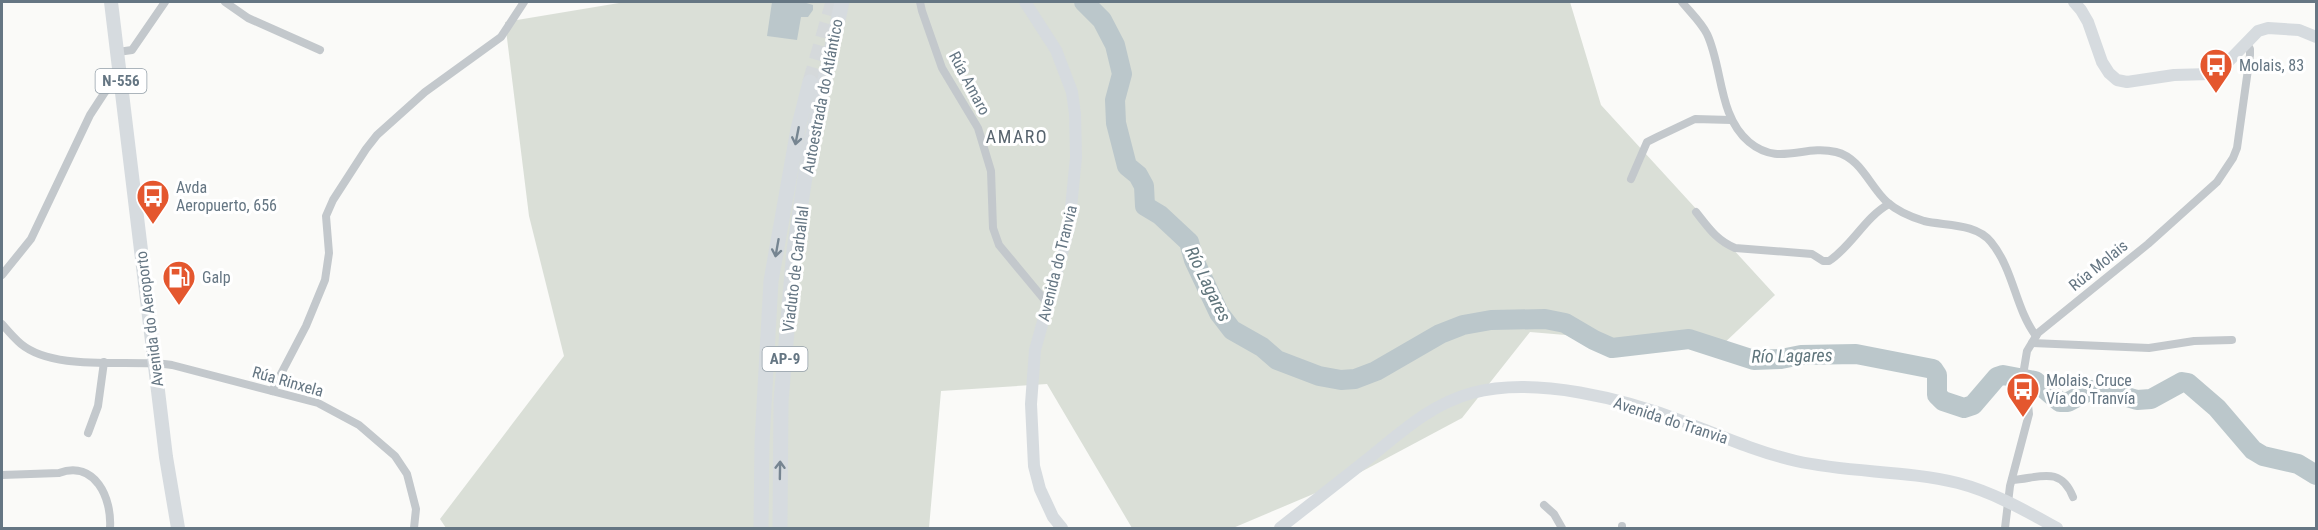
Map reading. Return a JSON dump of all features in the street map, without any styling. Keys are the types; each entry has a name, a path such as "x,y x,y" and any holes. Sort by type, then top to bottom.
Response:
{"highway":[{"name":"Autoestrada do Atlántico","path":"804,190 809,151 842,2"},
{"name":"Autoestrada do Atlántico","path":"787,190 798,129 810,82"},
{"name":"Viaduto de Carballal","path":"761,528 762,442 771,281 787,190"},
{"name":"Viaduto de Carballal","path":"780,528 781,401 794,250 804,190"}],"main road":[{"name":"Avenida do Aeroporto","path":"111,2 166,457 178,528"},
{"name":"Avenida do Tranvia","path":"1026,2 1065,69 1072,92 1075,114 1076,157 1069,228 1032,368 1034,466 1040,489 1053,517 1062,528"},
{"path":"2074,2 2088,22 2102,62 2109,73 2117,80 2127,82 2174,75 2210,74 2222,68 2258,31 2268,28 2299,30 2316,37"},
{"name":"Avenida do Tranvia","path":"1280,528 1429,411 1470,394 1497,388 1526,387 1556,390 1630,404 1766,453 1798,462 1907,474 1958,483 2007,502 2056,528"}],"street":[{"path":"118,52 132,50 165,2"},
{"path":"225,2 248,18 320,50"},
{"path":"272,391 301,336 325,280 329,253 326,216 333,200 366,149 376,135 425,92 501,37 524,2"},
{"name":"Rúa Amaro","path":"920,2 942,68 978,128 992,171 993,228 999,245 1048,304"},
{"path":"1682,2 1707,35 1731,120 1750,143 1769,154 1777,155 1809,150 1836,152 1846,156 1860,167 1889,204 1902,212 1923,220 1970,229 1986,236 2007,268 2034,340"},
{"name":"Rúa Molais","path":"2034,340 2148,244 2217,182 2226,170 2237,148 2250,55 2246,42"},
{"path":"2,275 31,239 90,115 105,92 111,87 122,87"},
{"path":"1630,179 1647,142 1657,136 1695,120 1731,120"},
{"path":"1696,212 1713,234 1723,243 1735,248 1812,254 1823,261 1829,261 1859,233 1881,208 1889,204"},
{"name":"Rúa Rinxela","path":"2,324 22,345 53,360 154,362 318,403 359,426 396,456 407,474 413,494 416,509 414,528"},
{"path":"2034,340 2149,348 2194,341 2232,340"},
{"path":"2005,528 2007,502 2027,427 2029,414 2024,369 2027,351 2034,340"},
{"path":"88,433 98,406 104,362"},
{"path":"2,475 59,473 67,470 89,473 98,480 105,496 111,518 110,528"},
{"path":"2012,480 2039,475 2050,476 2067,485 2073,498"},
{"path":"1544,506 1554,514 1562,528"}],"shaded area":[{"path":"625,2 1570,2 1601,105 1775,295 1719,348 1530,332 1462,418 1344,481 1233,528 1132,528 1047,384 941,391 929,528 446,528 440,519 564,356 529,216 505,22"},
{"path":"772,2 803,2 813,5 813,10 808,17 801,17 797,40 767,36"}],"waterway":[{"name":"Río Lagares","path":"1084,2 1102,20 1115,45 1122,74 1115,100 1116,123 1127,166 1138,175 1144,186 1145,206 1160,215 1189,242 1194,260 1219,313 1232,330 1262,347 1277,360 1319,376 1341,380 1355,379 1376,371 1440,334 1463,325 1491,320 1545,319 1565,323 1612,348 1689,339 1754,360 1781,359 1801,355 1856,354 1933,369 1937,375 1937,395 1943,401 1964,408 1973,405 1997,377 2003,375 2035,381 2060,402 2068,402 2091,390 2107,391 2137,400 2151,399 2182,382 2188,383 2217,408 2253,450 2263,456 2298,464 2316,475"}],"tunnel":[{"path":"810,82 833,2"}],"place":[{"name":"Molais, 83","path":"2216,94"},
{"name":"Avda Aeropuerto, 656","path":"153,225"},
{"name":"Galp","path":"179,306"},
{"name":"Molais, Cruce Vía do Tranvía","path":"2023,418"}],"district":[{"name":"AMARO","path":"1017,137"}]}
